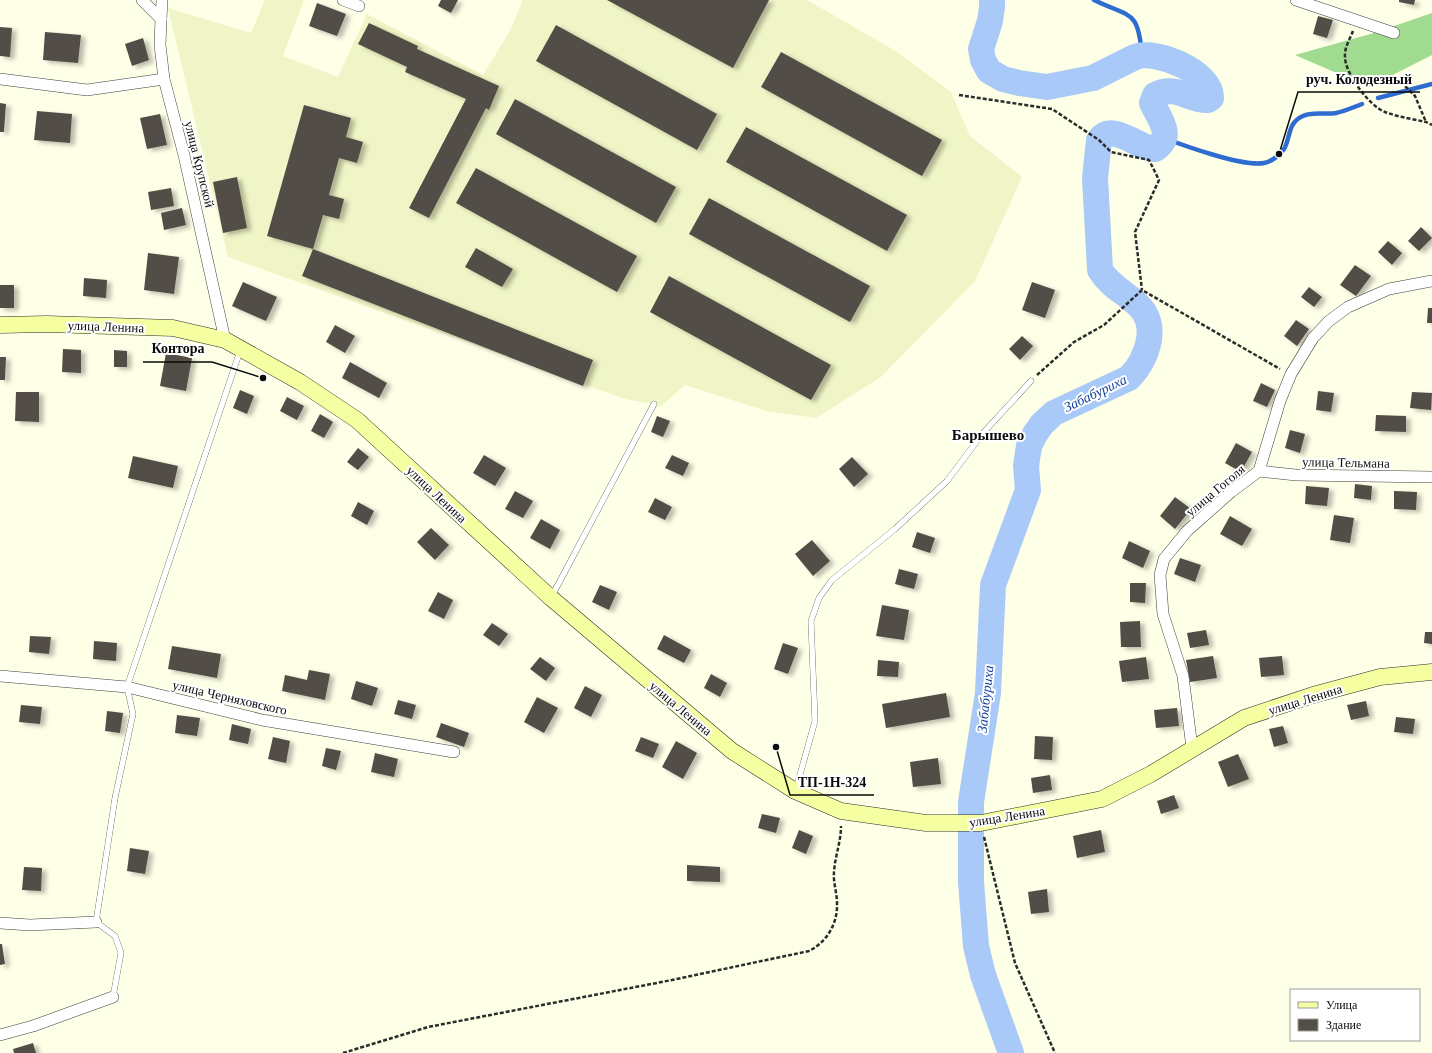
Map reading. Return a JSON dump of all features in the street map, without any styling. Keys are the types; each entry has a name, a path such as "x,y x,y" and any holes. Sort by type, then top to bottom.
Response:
{"main road":[{"name":"улица Ленина","path":"0,325 47,324 173,328 225,340 300,382 357,420 551,598 732,751 795,791 841,811 943,824 981,823 1102,799 1151,774 1244,718 1313,695 1380,677 1432,672"}],"street":[{"path":"142,0 161,19"},
{"name":"улица Крупской","path":"162,0 160,45 164,79 184,155 225,340"},
{"path":"343,0 359,6"},
{"path":"1296,0 1394,34"},
{"path":"0,79 87,90 164,79"},
{"name":"улица Гоголя","path":"1192,748 1183,676 1163,614 1160,575 1164,559 1187,531 1231,492 1259,471 1280,401 1291,374 1313,338 1329,321 1348,307 1389,289 1432,281"},
{"name":"улица Тельмана","path":"1259,471 1296,475 1432,477"},
{"name":"улица Черняховского","path":"0,676 127,687 262,720 454,752"},
{"path":"0,923 30,925 96,922"},
{"path":"0,1035 33,1026 113,997"}],"lane":[{"path":"113,997 121,953 115,936 96,922 115,798 133,714 127,687 241,349"},
{"path":"795,791 815,721 811,621 819,598 832,580 895,529 947,481 983,433 1030,381"},
{"path":"551,598 654,404"}],"path":[{"path":"1357,21 1345,50 1345,58 1350,74 1367,99 1384,112 1426,122 1432,125"},
{"path":"1401,82 1415,96 1426,122"},
{"path":"959,95 1052,109 1099,140 1111,152 1149,160 1159,180 1135,232 1142,290"},
{"path":"1142,290 1265,361 1291,374"},
{"path":"1030,381 1074,342 1104,325 1142,290"},
{"path":"343,1053 428,1027 672,980 809,951 820,946 832,930 838,904 834,872 841,840 841,811"},
{"path":"981,823 1015,963 1055,1053"}],"green space":[{"path":"265,0 304,0 283,56 338,77 367,14 483,75 511,29 523,0 807,0 894,50 951,92 970,136 1022,177 975,281 881,377 816,418 766,411 685,385 660,407 654,404 625,399 228,257 168,8 251,33"},
{"path":"1432,13 1432,55 1369,87 1295,55 1374,33"}],"building":[{"path":"441,0 458,0 451,13 438,6"},
{"path":"607,0 769,0 733,68"},
{"path":"1399,0 1415,0 1414,5 1399,2"},
{"path":"317,3 346,14 337,36 309,26"},
{"path":"1318,16 1333,20 1327,38 1313,34"},
{"path":"369,23 418,46 417,49 499,86 489,110 486,108 429,218 409,208 466,99 405,72 407,67 358,44"},
{"path":"556,25 717,114 697,150 536,61"},
{"path":"0,27 12,28 10,57 0,56"},
{"path":"45,32 81,35 78,63 43,60"},
{"path":"143,38 149,60 132,66 125,44"},
{"path":"781,52 942,140 922,176 761,87"},
{"path":"515,99 676,187 656,223 496,134"},
{"path":"0,103 6,104 4,132 0,132"},
{"path":"304,105 351,118 346,137 363,142 357,163 339,158 329,195 344,199 339,219 323,215 313,249 267,236"},
{"path":"37,111 72,114 70,143 34,140"},
{"path":"160,114 167,145 147,149 140,118"},
{"path":"746,127 907,215 887,251 726,162"},
{"path":"476,168 637,256 617,292 456,203"},
{"path":"237,177 247,228 223,233 213,182"},
{"path":"171,188 174,206 151,210 148,192"},
{"path":"709,198 870,286 850,322 689,234"},
{"path":"182,208 186,225 164,230 161,213"},
{"path":"1421,227 1432,238 1419,251 1408,241"},
{"path":"1388,241 1402,253 1392,265 1378,252"},
{"path":"476,248 513,269 502,287 465,267"},
{"path":"313,249 593,360 583,386 302,276"},
{"path":"148,253 179,257 174,294 144,290"},
{"path":"1355,265 1371,276 1356,296 1340,285"},
{"path":"669,276 831,365 811,400 650,312"},
{"path":"84,278 107,280 106,298 83,296"},
{"path":"243,282 277,297 266,321 232,306"},
{"path":"1032,282 1055,290 1045,318 1022,310"},
{"path":"0,285 14,285 14,308 0,308"},
{"path":"1309,287 1322,297 1314,307 1301,297"},
{"path":"1428,308 1432,308 1432,323 1427,323"},
{"path":"1296,320 1309,329 1297,346 1284,336"},
{"path":"335,325 355,336 345,353 326,342"},
{"path":"1022,336 1033,346 1020,360 1009,349"},
{"path":"63,349 81,350 81,373 62,372"},
{"path":"114,350 127,351 127,367 114,367"},
{"path":"166,353 192,358 186,391 160,386"},
{"path":"0,357 6,357 5,380 0,380"},
{"path":"350,362 387,383 379,398 342,378"},
{"path":"1261,383 1275,390 1267,407 1253,401"},
{"path":"240,390 254,396 247,414 233,408"},
{"path":"1318,391 1334,393 1331,412 1316,410"},
{"path":"16,392 39,392 39,422 15,421"},
{"path":"1412,392 1432,393 1431,410 1410,408"},
{"path":"287,397 304,406 297,420 280,411"},
{"path":"320,414 333,422 324,438 311,431"},
{"path":"1376,415 1406,416 1406,432 1375,431"},
{"path":"657,416 670,421 663,437 651,432"},
{"path":"1290,430 1305,434 1300,453 1285,448"},
{"path":"1236,443 1252,452 1241,472 1225,463"},
{"path":"358,448 369,457 358,470 347,462"},
{"path":"484,455 506,468 495,486 473,473"},
{"path":"672,455 689,463 683,476 665,468"},
{"path":"133,456 178,466 173,488 128,478"},
{"path":"852,457 868,474 854,487 839,469"},
{"path":"1355,484 1372,486 1371,500 1354,498"},
{"path":"1306,486 1329,488 1327,506 1305,504"},
{"path":"515,491 533,501 523,518 505,509"},
{"path":"1394,491 1417,492 1416,510 1394,509"},
{"path":"1175,497 1191,509 1175,529 1160,516"},
{"path":"655,498 672,507 665,520 648,512"},
{"path":"358,502 374,511 367,525 351,516"},
{"path":"1334,515 1354,518 1350,543 1330,540"},
{"path":"1230,516 1252,529 1242,546 1220,534"},
{"path":"541,519 560,530 550,549 530,538"},
{"path":"431,528 449,545 435,560 417,542"},
{"path":"917,532 935,538 930,553 912,547"},
{"path":"812,540 830,561 813,576 795,554"},
{"path":"1129,541 1150,551 1143,568 1122,558"},
{"path":"1180,558 1201,565 1195,582 1174,574"},
{"path":"899,569 918,574 914,589 895,584"},
{"path":"1130,583 1146,583 1145,603 1130,602"},
{"path":"600,585 617,592 609,610 592,602"},
{"path":"438,592 453,600 444,619 428,611"},
{"path":"882,605 909,610 904,640 876,636"},
{"path":"1140,621 1141,647 1121,647 1120,622"},
{"path":"492,623 508,634 499,646 483,635"},
{"path":"1206,630 1209,645 1190,648 1187,633"},
{"path":"1425,632 1432,632 1432,644 1424,643"},
{"path":"664,635 691,650 684,663 657,649"},
{"path":"30,636 51,637 49,654 29,652"},
{"path":"94,641 117,643 116,661 93,659"},
{"path":"783,643 798,648 788,674 774,669"},
{"path":"172,646 221,654 217,678 168,669"},
{"path":"1213,656 1217,678 1190,682 1186,660"},
{"path":"1282,656 1284,675 1261,677 1259,658"},
{"path":"540,657 555,668 546,681 530,669"},
{"path":"1146,657 1149,679 1122,682 1119,661"},
{"path":"878,660 899,662 898,677 877,676"},
{"path":"309,670 330,674 325,700 282,691 285,675 307,680"},
{"path":"711,674 727,683 720,697 704,688"},
{"path":"356,681 378,688 372,706 351,699"},
{"path":"585,686 602,695 591,717 574,708"},
{"path":"946,693 950,717 886,728 882,704"},
{"path":"537,697 558,708 544,733 524,722"},
{"path":"398,700 416,705 412,719 394,714"},
{"path":"1366,701 1369,716 1351,720 1347,705"},
{"path":"21,705 42,707 40,724 19,722"},
{"path":"1177,708 1179,726 1156,728 1154,710"},
{"path":"107,711 123,713 120,733 105,731"},
{"path":"177,715 200,718 197,736 175,733"},
{"path":"1396,717 1415,719 1413,734 1394,732"},
{"path":"441,723 469,733 464,747 436,737"},
{"path":"232,724 251,729 248,744 229,740"},
{"path":"1283,726 1288,743 1274,747 1269,729"},
{"path":"1035,736 1053,737 1052,760 1034,759"},
{"path":"273,737 290,741 286,763 268,759"},
{"path":"641,737 659,744 653,758 635,751"},
{"path":"676,741 697,753 683,779 662,767"},
{"path":"326,748 341,751 336,770 322,766"},
{"path":"375,753 398,759 394,777 371,772"},
{"path":"1238,754 1249,779 1228,787 1218,762"},
{"path":"938,758 941,784 913,787 910,762"},
{"path":"1050,775 1052,790 1033,793 1031,778"},
{"path":"1174,795 1179,808 1161,814 1157,801"},
{"path":"762,814 780,818 776,833 758,828"},
{"path":"799,830 813,836 806,854 792,848"},
{"path":"1101,830 1105,852 1077,858 1073,836"},
{"path":"130,848 149,851 145,874 127,871"},
{"path":"687,865 720,867 720,882 687,881"},
{"path":"24,867 42,868 41,891 22,890"},
{"path":"1047,889 1049,912 1031,914 1028,892"},
{"path":"0,944 2,944 5,964 0,965"},
{"path":"33,1043 36,1053 14,1053 13,1049"}],"waterway":[{"name":"Забабуриха","path":"992,0 990,21 981,49 983,60 989,71 1003,79 1047,87 1093,78 1135,57 1144,55 1156,56 1193,71 1209,88 1211,98 1208,100 1201,100 1169,91 1155,95 1152,103 1164,127 1165,133 1161,144 1155,149 1141,145 1118,134 1111,133 1104,135 1099,140 1095,178 1100,270 1107,279 1141,308 1146,316 1149,327 1148,345 1139,365 1129,378 1054,413 1042,424 1035,434 1029,446 1026,466 1028,490 993,585 988,693 971,802 971,882 976,946 983,975 1011,1053"},
{"path":"1094,0 1124,13 1135,22 1138,30 1142,55"},
{"path":"1378,98 1432,84"},
{"path":"1164,138 1229,159 1242,162 1264,163 1278,156 1284,149 1292,126 1298,119 1311,114 1336,113 1362,104"}],"place":[{"name":"руч. Колодезный","path":"1279,154"},
{"name":"Контора","path":"263,378"},
{"name":"ТП-1Н-324","path":"776,747"}],"district":[{"name":"Барышево","path":"988,435"}]}
